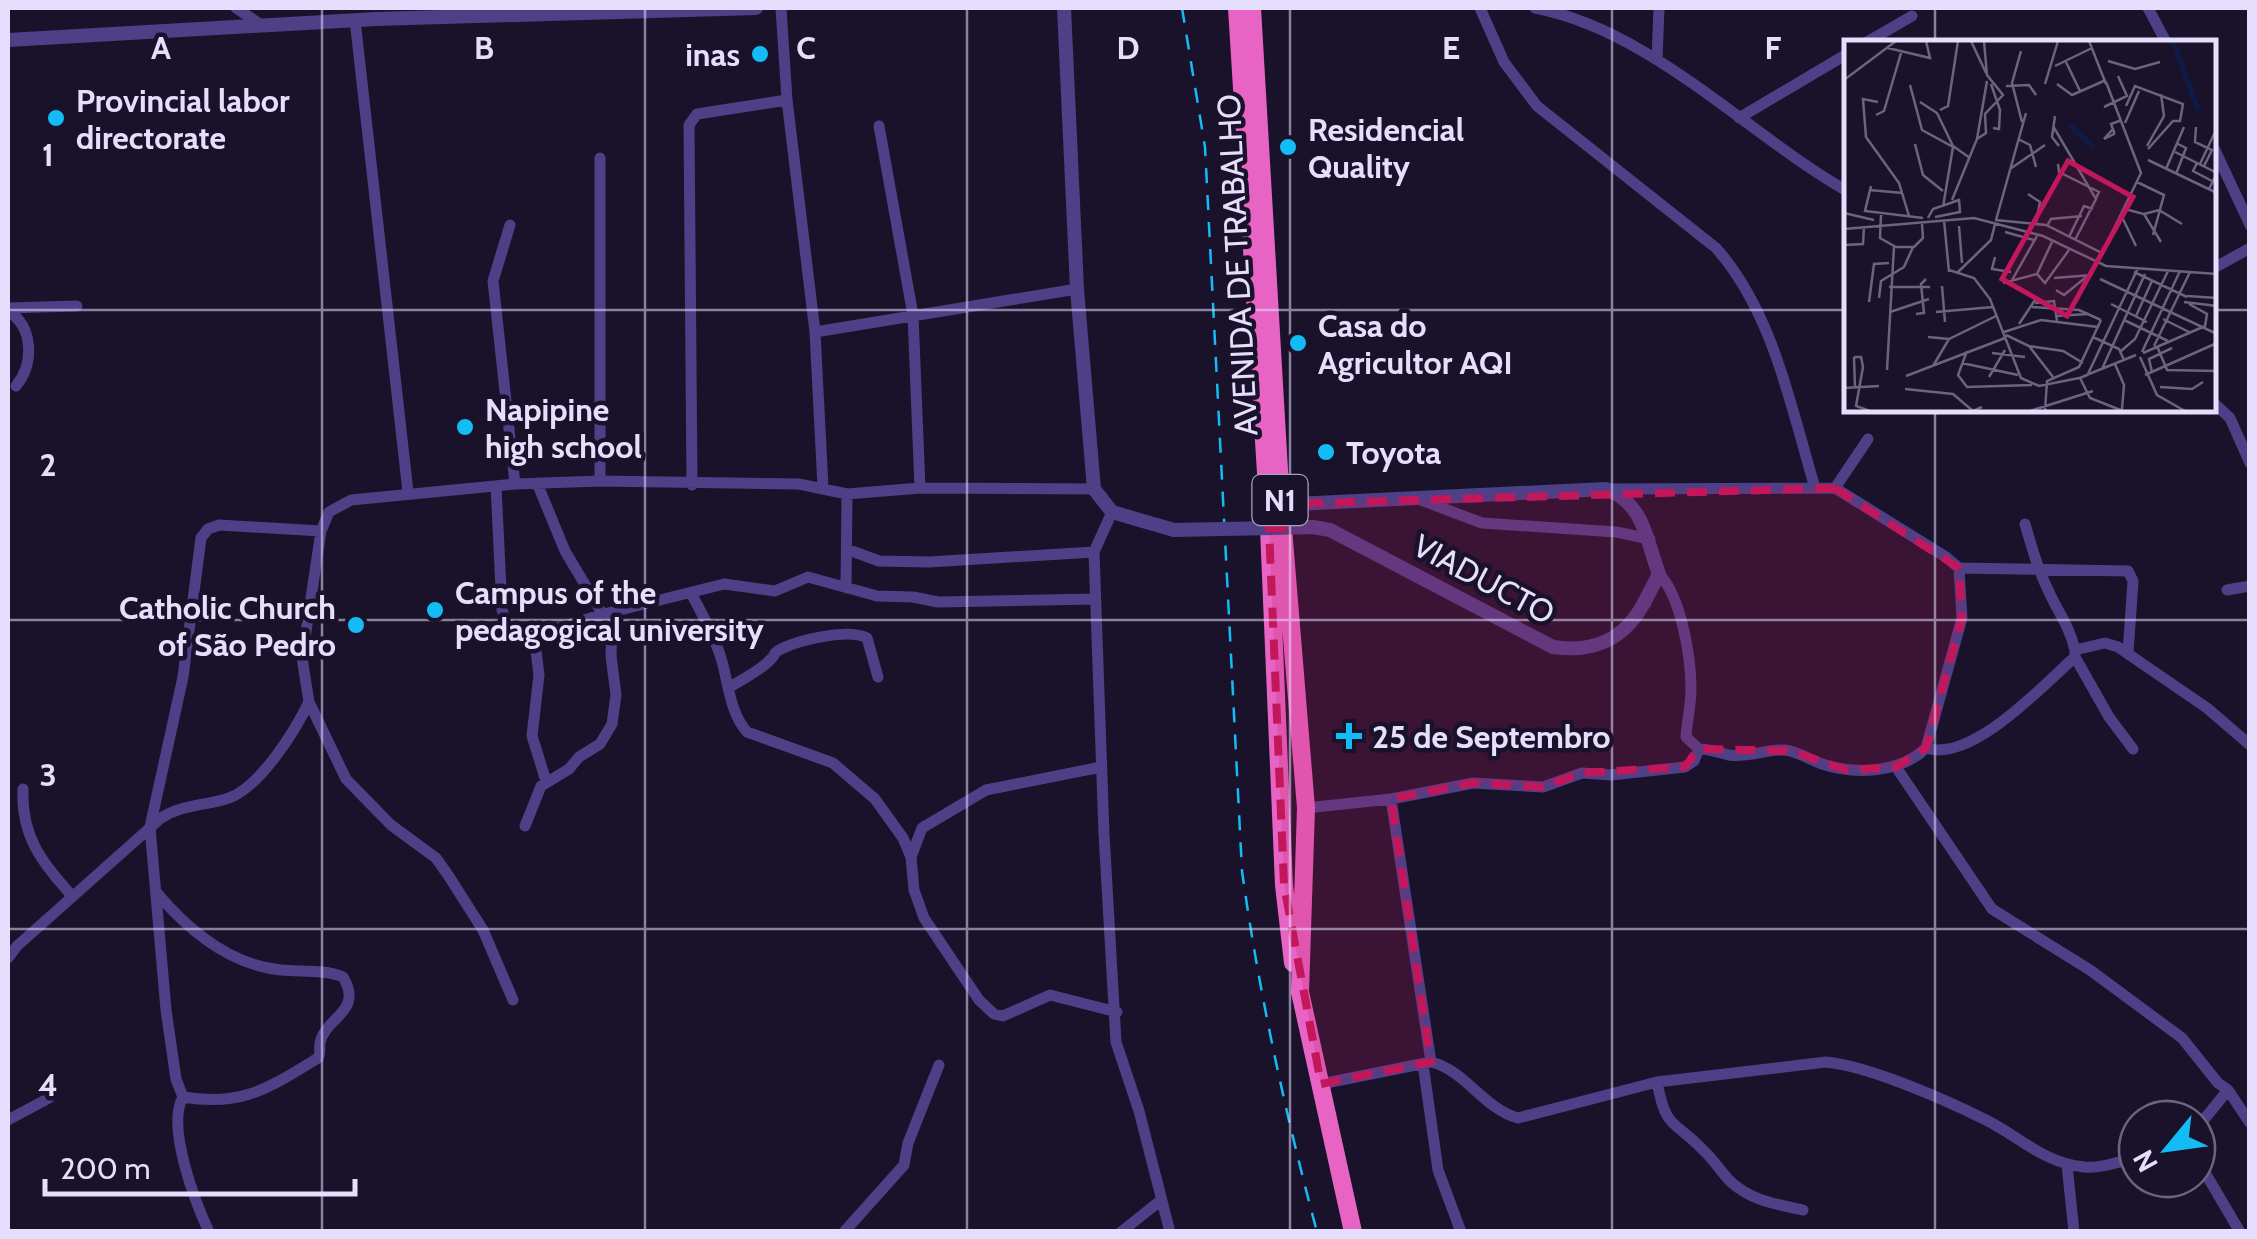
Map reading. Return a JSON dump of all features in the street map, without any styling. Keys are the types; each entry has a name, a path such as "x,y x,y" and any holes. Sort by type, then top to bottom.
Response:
{"highway":[{"name":"AVENIDA DE TRABALHO","path":"1236,8 1274,505 1306,808 1300,992"},
{"name":"AVENIDA DE TRABALHO","path":"1252,8 1274,505 1273,624 1284,885 1292,962 1353,1232"}],"street":[{"path":"236,8 260,24"},
{"path":"8,40 355,20 376,13 756,8"},
{"path":"781,8 787,100 815,332 824,487"},
{"path":"1064,8 1077,289 1094,488 1112,512 1094,552 1116,1042 1139,1111 1170,1232"},
{"path":"1480,8 1504,62 1537,106 1716,248 1736,270 1780,367 1814,488"},
{"path":"1535,8 1561,10 1657,60 1844,191"},
{"path":"1657,60 1660,8"},
{"path":"2148,8 2165,40"},
{"path":"1870,40 1912,16"},
{"path":"355,20 408,492"},
{"path":"1739,118 1844,56"},
{"path":"692,485 689,125 697,114 787,100"},
{"path":"878,126 913,315 920,488"},
{"path":"2217,154 2250,225"},
{"path":"600,158 600,482"},
{"path":"510,225 493,281 514,484"},
{"path":"2217,266 2250,248"},
{"path":"815,332 1077,289"},
{"path":"8,309 78,306"},
{"path":"8,309 23,328 30,356 28,368 16,386"},
{"path":"2217,406 2230,418 2250,463"},
{"path":"1835,488 1868,440"},
{"path":"512,1000 483,930 450,878 436,858 391,825 346,779 309,702 302,658 321,531 329,512 350,500 514,484 800,484 848,494 920,488 1094,488"},
{"path":"525,826 541,786 569,770 579,756 600,744 612,724 616,695 612,624 564,550 537,484"},
{"path":"496,486 505,621 514,630 534,635 724,584 775,591 808,578 877,596 938,602 1096,599"},
{"path":"1606,489 1835,488 1959,568 2128,571 2132,580 2128,653"},
{"path":"1606,489 1630,503 1640,516 1659,574 1672,589 1690,670 1691,700 1685,734 1699,749 1720,750 1729,755 1791,750 1826,766 1846,770 1896,767 1916,759 1926,748 1962,618 1959,568"},
{"name":"VIADUCTO","path":"1274,505 1606,489"},
{"path":"846,588 848,494"},
{"path":"1417,498 1482,523 1616,532 1650,540"},
{"name":"VIADUCTO","path":"1112,512 1174,530 1330,530 1553,646 1574,650 1594,647 1626,630 1659,574"},
{"path":"2025,524 2039,572 2069,626 2075,653 2110,717 2133,749"},
{"path":"183,1097 176,1080 166,1010 150,828 183,677 201,538 208,529 219,525 321,531"},
{"path":"849,550 878,561 928,562 1094,552"},
{"path":"2227,590 2250,586"},
{"path":"691,592 716,645 736,716 747,732 833,762 876,800 911,856 914,890 924,918 986,1008 994,1014 1008,1015 1050,994 1116,1012"},
{"path":"730,687 782,648 812,638 851,634 866,638 878,676"},
{"path":"534,635 539,675 532,736 546,782"},
{"path":"1926,748 1940,752 1971,742 2016,710 2075,653 2105,643 2128,653 2208,708 2250,745"},
{"path":"8,958 72,896 174,810 231,797 244,790 277,753 309,702"},
{"path":"1306,808 1473,783 1543,787 1582,773 1611,775 1685,766 1694,761 1699,749"},
{"path":"911,856 922,828 986,790 1101,767"},
{"path":"1896,767 1992,909 2090,970 2182,1038 2228,1090 2250,1123"},
{"path":"23,790 23,812 36,853 72,896"},
{"path":"1392,798 1438,1170 1461,1232"},
{"path":"157,893 218,950 263,968 329,972 344,978 349,990 348,1004 323,1038 318,1058 265,1090 236,1100 183,1097"},
{"path":"1322,1084 1427,1063 1444,1065 1487,1101 1518,1118 1657,1082 1798,1064 1851,1064 1988,1121 2035,1152 2067,1164 2088,1168 2117,1162"},
{"path":"844,1232 904,1165 908,1143 939,1065"},
{"path":"1657,1082 1662,1112 1703,1149 1727,1178 1763,1202 1803,1210"},
{"path":"2217,1103 2228,1090"},
{"path":"183,1097 176,1108 180,1140 209,1232"},
{"path":"8,1120 48,1098"},
{"path":"2058,1232 2073,1230 2067,1164"},
{"path":"2217,1193 2240,1232"},
{"path":"1121,1232 1160,1201"}],"highlighted area":[{"path":"1835,488 1959,568 1962,618 1926,748 1896,767 1846,770 1791,751 1698,749 1685,767 1582,773 1543,787 1473,783 1391,799 1431,1062 1321,1084 1284,885 1269,528 1283,528 1281,504"}],"railway":[{"path":"1182,8 1205,147 1242,871 1274,1052 1317,1232"}],"place":[{"name":"inas","path":"760,54"},
{"name":"Provincial labor directorate","path":"56,118"},
{"name":"Residencial Quality","path":"1288,147"},
{"name":"Casa do Agricultor AQI","path":"1298,343"},
{"name":"Napipine high school","path":"465,427"},
{"name":"Toyota","path":"1326,452"},
{"name":"Campus of the pedagogical university","path":"435,610"},
{"name":"Catholic Church of São Pedro","path":"356,625"},
{"name":"25 de Septembro","path":"1349,736"}]}
